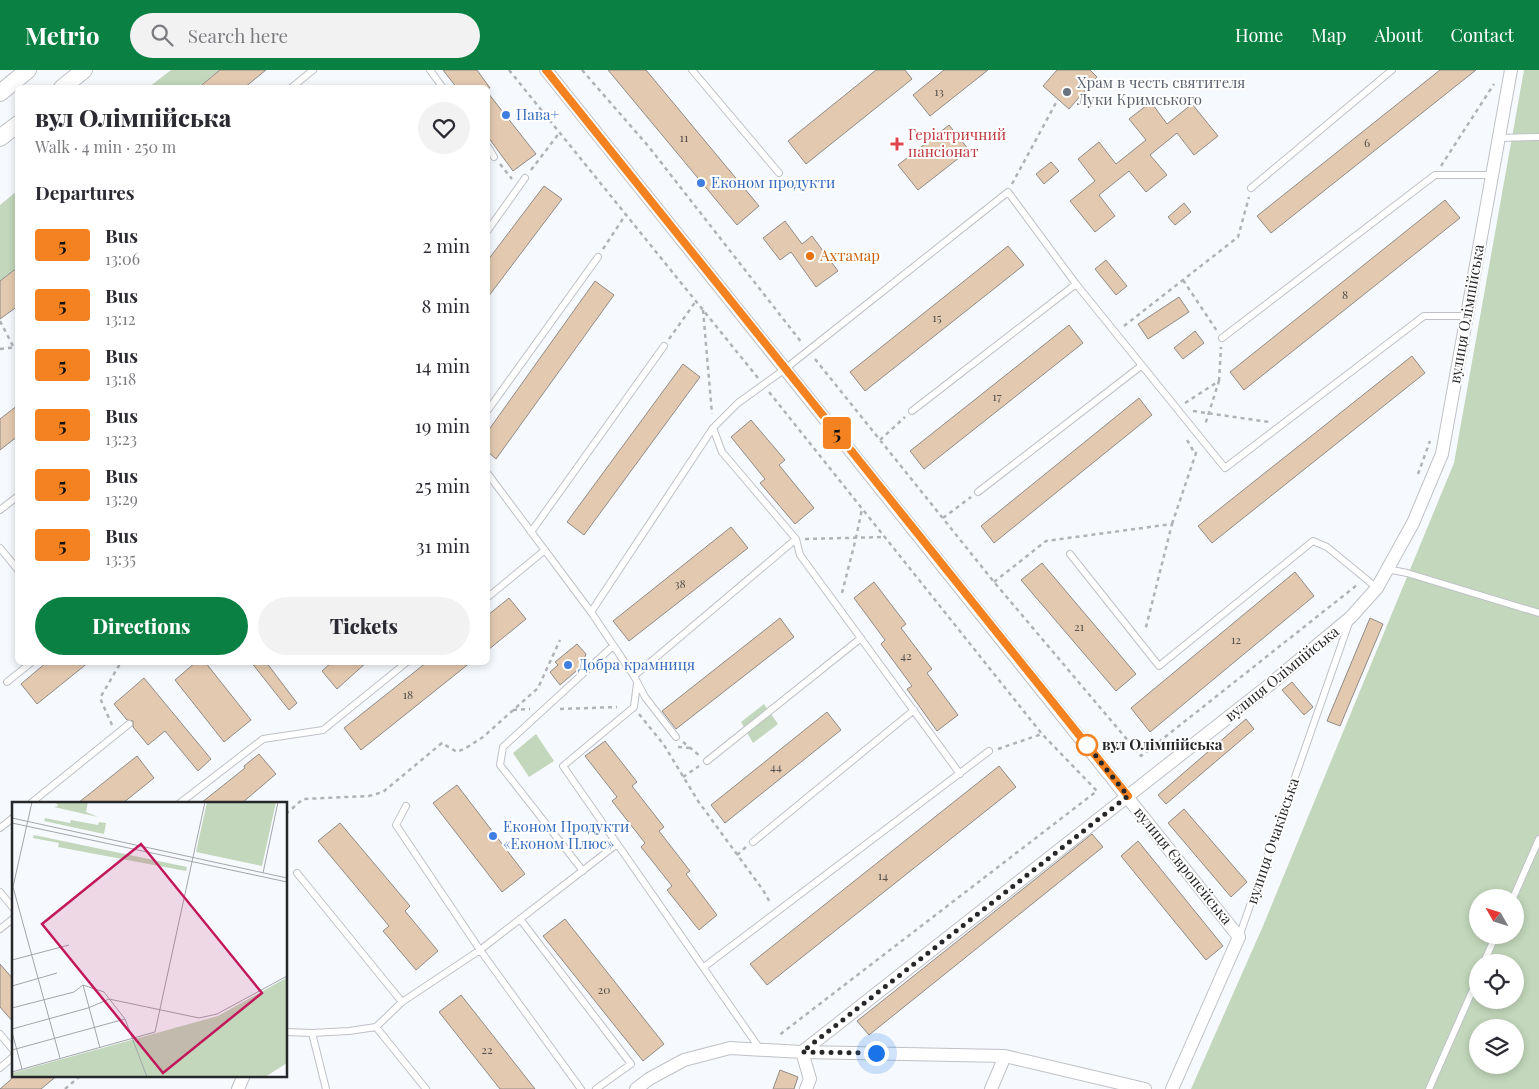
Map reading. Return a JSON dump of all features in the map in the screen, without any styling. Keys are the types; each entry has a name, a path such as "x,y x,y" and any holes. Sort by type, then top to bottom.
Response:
{"street":[{"path":"0,93 28,70"},
{"path":"66,85 84,70"},
{"name":"вулиця Олімпійська","path":"802,1052 1268,686 1351,617 1378,588 1413,523 1442,454 1511,70"},
{"name":"вулиця Європейська","path":"547,71 1240,936"},
{"path":"0,138 15,126"},
{"name":"вулиця Очаківська","path":"1172,1089 1240,936"},
{"path":"636,1089 649,1079 684,1060 730,1048 802,1052 1005,1056 1146,1089"},
{"path":"802,1052 810,1079 806,1089"},
{"path":"991,1089 1005,1056"},
{"path":"238,1089 244,1076"}],"lane":[{"path":"295,85 313,70"},
{"path":"430,70 441,85"},
{"path":"692,70 779,173"},
{"path":"1251,188 1392,70"},
{"path":"1498,138 1539,137"},
{"path":"490,150 494,157"},
{"path":"1222,338 1435,175 1492,175"},
{"path":"490,227 525,178"},
{"path":"591,612 713,428 738,403 785,369 1008,192 1076,284 1225,468 1424,316 1467,316"},
{"path":"490,407 598,257"},
{"path":"912,411 1076,284"},
{"path":"531,532 664,346"},
{"path":"978,492 1141,366"},
{"path":"713,428 722,452 796,539 800,555 960,774"},
{"path":"490,477 591,612 634,676 645,697 676,737"},
{"path":"0,510 15,498"},
{"path":"634,676 796,539"},
{"path":"1070,554 1159,666 1313,541 1327,546 1378,588"},
{"path":"0,548 15,566"},
{"path":"490,595 545,550"},
{"path":"1388,569 1539,613"},
{"name":"вулиця Очаківська","path":"1240,936 1351,617"},
{"path":"707,760 861,638"},
{"path":"583,871 500,765 503,748 613,646"},
{"path":"7,682 28,665"},
{"path":"181,802 263,738 323,730 402,665"},
{"path":"637,683 634,707 563,766 761,1050"},
{"path":"753,842 914,710"},
{"path":"32,802 129,724"},
{"path":"704,967 989,751"},
{"path":"406,806 396,825 480,950 581,1089"},
{"path":"0,828 12,819"},
{"path":"1517,889 1539,838"},
{"path":"288,1032 349,1031 376,1027 402,1002 480,950 617,844"},
{"path":"297,873 402,1002"},
{"path":"0,892 12,907"},
{"path":"520,919 631,1064 596,1089"},
{"path":"0,929 12,920"},
{"path":"1429,1089 1469,998"},
{"path":"376,1027 426,1089"},
{"path":"312,1033 326,1089"},
{"path":"0,1034 12,1049"},
{"path":"0,1068 12,1058"}],"path":[{"path":"509,70 1042,734 1097,791 761,1050"},
{"path":"582,70 649,147 808,350 994,582 1141,756 1366,578"},
{"path":"1492,93 1495,77"},
{"path":"1435,175 1494,84"},
{"path":"1008,192 1058,99"},
{"path":"525,178 560,132"},
{"path":"494,157 518,188"},
{"path":"1115,333 1238,237 1251,188"},
{"path":"598,257 626,214"},
{"path":"1183,280 1222,338 1219,381"},
{"path":"664,346 696,302"},
{"path":"702,309 713,428"},
{"path":"0,321 15,346"},
{"path":"0,349 15,348"},
{"path":"1176,409 1283,424"},
{"path":"880,440 912,411"},
{"path":"1414,482 1432,436"},
{"path":"943,518 978,492"},
{"path":"838,607 862,509"},
{"path":"994,582 1046,541 1172,524 1142,644"},
{"path":"796,539 884,537"},
{"path":"288,812 303,799 369,796 383,792 442,743 457,752 466,748 483,737 538,688 560,640"},
{"path":"116,734 100,698 119,665"},
{"path":"513,710 634,707 664,745 698,801 763,890 776,912"},
{"path":"989,751 1042,734"},
{"path":"676,737 707,760 683,777"},
{"path":"65,1089 79,1076"}],"green space":[{"path":"171,70 220,70 201,85 152,85"},
{"path":"1524,70 1539,70 1539,1089 1191,1089 1263,926 1454,463"},
{"path":"15,193 15,269 0,281 0,205"},
{"path":"764,704 778,724 753,743 741,722"},
{"path":"536,734 554,761 529,777 513,753"}],"building":[{"path":"220,70 266,70 248,85 202,85"},
{"path":"443,70 477,70 488,85 455,85"},
{"path":"608,70 646,70 759,206 737,225"},
{"path":"876,70 905,70 912,79 806,164 788,141"},
{"path":"944,70 988,70 930,116 913,95"},
{"name":"Храм в честь святителя Луки Кримського","path":"1057,70 1090,70 1097,77 1069,109 1043,86"},
{"path":"1440,70 1476,70 1271,233 1257,216"},
{"path":"490,96 536,154 513,171 490,140"},
{"path":"1151,102 1167,124 1192,104 1218,136 1194,155 1177,133 1150,155 1167,175 1146,192 1129,171 1099,195 1115,216 1095,232 1070,201 1095,181 1078,159 1099,142 1116,164 1146,140 1129,119"},
{"path":"949,125 969,150 918,190 898,165"},
{"path":"1051,162 1059,171 1044,184 1036,174"},
{"path":"544,186 562,199 490,294 490,257"},
{"path":"1445,200 1460,218 1244,390 1230,372"},
{"path":"1184,203 1191,212 1175,225 1168,217"},
{"name":"Ахтамар","path":"785,221 802,244 812,236 838,271 816,287 791,252 780,260 763,238"},
{"path":"1008,246 1024,265 865,391 850,372"},
{"path":"1106,260 1127,286 1116,295 1095,269"},
{"path":"15,269 15,308 0,319 0,281"},
{"path":"595,281 614,295 496,459 490,454 490,428"},
{"path":"1179,297 1189,312 1148,339 1138,324"},
{"path":"1069,325 1083,343 924,469 910,451"},
{"path":"1195,331 1204,343 1183,359 1174,348"},
{"path":"1412,356 1425,373 1212,543 1198,526"},
{"path":"683,364 700,377 584,535 567,522"},
{"path":"1139,398 1152,415 994,543 981,526"},
{"path":"15,407 15,438 0,450 0,419"},
{"path":"751,420 785,460 779,465 814,508 795,524 760,483 765,479 731,437"},
{"path":"731,527 748,548 629,641 613,621"},
{"path":"1042,563 1136,674 1116,691 1021,580"},
{"path":"1295,572 1314,596 1150,732 1131,708"},
{"path":"874,582 906,624 901,628 932,669 927,673 958,715 937,731 907,689 912,686 881,644 885,640 854,598"},
{"path":"509,598 526,619 490,648 490,613"},
{"path":"780,618 794,637 676,729 662,711"},
{"path":"1370,618 1383,624 1340,726 1327,721"},
{"path":"577,644 586,654 581,667 560,685 550,672 558,665 555,662"},
{"path":"43,665 85,665 37,704 21,684"},
{"path":"192,665 207,665 251,720 224,742 175,680"},
{"path":"253,665 268,665 297,703 289,710"},
{"path":"329,665 364,665 337,689 322,671"},
{"path":"423,665 467,665 361,750 344,728"},
{"path":"144,678 211,759 198,771 165,731 148,745 133,727 133,721 127,720 114,704"},
{"path":"1292,682 1313,707 1304,715 1282,690"},
{"path":"827,712 841,730 725,823 711,805"},
{"path":"1246,719 1254,729 1166,804 1158,795"},
{"path":"605,741 637,782 632,786 664,827 659,831 690,871 686,874 717,915 699,930 667,890 672,886 641,847 645,843 612,801 617,797 585,756"},
{"path":"259,754 276,774 243,802 202,802 245,768 244,766"},
{"path":"137,756 154,778 124,802 79,802"},
{"path":"999,766 1016,787 767,985 750,964"},
{"path":"457,785 525,874 502,892 433,803"},
{"path":"1184,809 1247,882 1231,897 1168,823"},
{"path":"340,823 410,906 405,911 438,951 416,970 383,931 389,926 318,841"},
{"path":"1092,834 1103,847 869,1035 857,1021"},
{"path":"1138,841 1223,946 1206,960 1121,856"},
{"path":"565,919 664,1044 643,1061 543,936"},
{"path":"0,964 12,978 12,1021 0,1007"},
{"path":"461,995 535,1089 500,1089 439,1012"},
{"path":"780,1070 798,1077 794,1089 773,1089"},
{"path":"15,1076 57,1076 41,1089 0,1089"}],"bus line":[{"name":"5","path":"546,70 1128,796"}],"place":[{"name":"Храм в честь святителя Луки Кримського","path":"1067,92"},
{"name":"Пава+","path":"506,115"},
{"name":"Геріатричний пансіонат","path":"897,144"},
{"name":"Економ продукти","path":"701,183"},
{"name":"Ахтамар","path":"810,256"},
{"name":"Добра крамниця","path":"568,665"},
{"name":"вул Олімпійська","path":"1087,745"},
{"name":"Економ Продукти «Економ Плюс»","path":"493,836"}],"route":[{"path":"876,1053 802,1052 1128,796 1087,745"}]}
